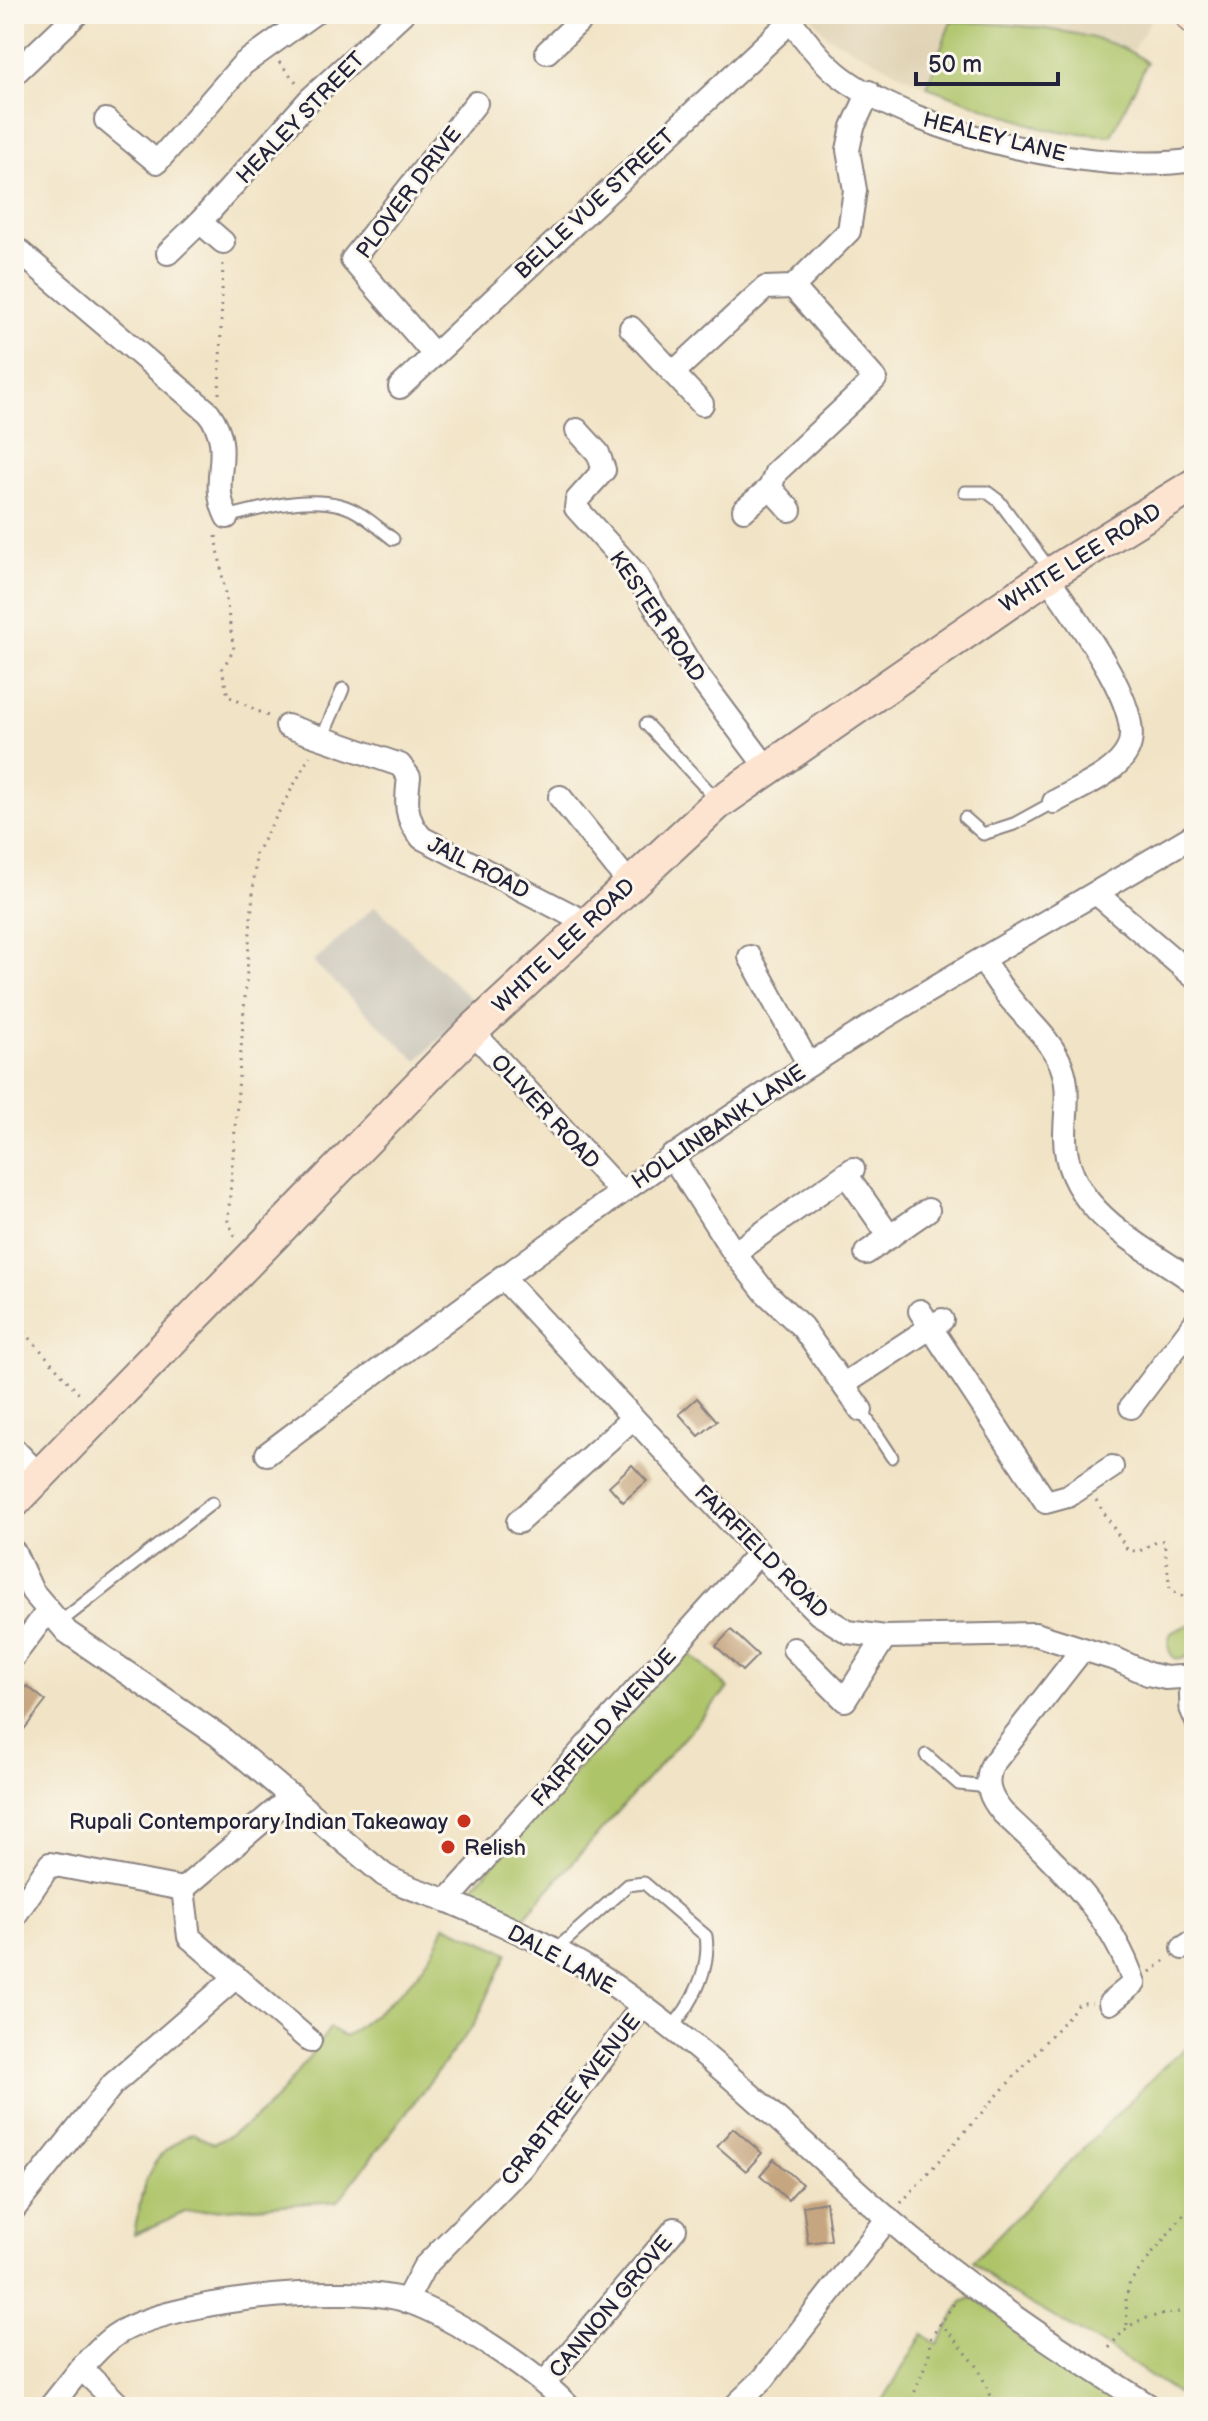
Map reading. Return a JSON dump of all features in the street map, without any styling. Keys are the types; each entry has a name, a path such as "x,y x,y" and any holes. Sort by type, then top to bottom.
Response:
{"main road":[{"name":"WHITE LEE ROAD","path":"14,1502 472,1031 719,802 1050,574 1194,485"}],"street":[{"path":"14,74 77,14"},
{"path":"106,120 157,162 243,64 313,14"},
{"name":"HEALEY STREET","path":"168,253 200,222 310,99 402,14"},
{"path":"547,52 587,14"},
{"name":"HEALEY LANE","path":"789,18 842,77 922,120 1049,154 1162,165 1194,160"},
{"name":"BELLE VUE STREET","path":"400,387 432,352 789,18"},
{"path":"673,373 765,288 793,287 849,231 855,190 848,150 853,127 869,92"},
{"name":"PLOVER DRIVE","path":"432,352 352,260 476,103"},
{"path":"200,222 223,242"},
{"path":"14,247 209,413 218,426 224,448 218,499 227,517"},
{"path":"744,510 770,488 776,472 875,379 793,287"},
{"path":"631,328 702,404"},
{"name":"KESTER ROAD","path":"577,430 598,453 604,470 577,500 576,508 635,573 693,669 767,768"},
{"path":"770,488 790,510"},
{"path":"1050,574 1122,695 1133,724 1128,749 1115,765 1054,802"},
{"name":"JAIL ROAD","path":"287,726 316,747 400,765 407,772 409,820 422,838 587,923"},
{"path":"560,797 629,883"},
{"name":"HOLLINBANK LANE","path":"267,1454 502,1277 672,1156 809,1065 1194,835"},
{"path":"1096,893 1194,977"},
{"path":"750,957 809,1065"},
{"path":"983,961 1011,1001 1038,1026 1059,1060 1069,1095 1067,1164 1080,1192 1101,1216 1194,1282"},
{"name":"OLIVER ROAD","path":"472,1031 620,1191"},
{"path":"672,1156 734,1253 765,1292 802,1327 861,1410"},
{"path":"734,1253 849,1172 890,1237"},
{"path":"866,1253 928,1210"},
{"name":"FAIRFIELD ROAD","path":"502,1277 759,1553 819,1614 848,1632 885,1637 1035,1634 1056,1638 1081,1651 1118,1660 1148,1674 1189,1677"},
{"path":"844,1384 931,1319 1046,1502 1068,1496 1112,1467"},
{"path":"1131,1407 1194,1324"},
{"path":"518,1522 633,1418"},
{"path":"14,1449 39,1475"},
{"name":"DALE LANE","path":"14,1552 53,1618 175,1709 219,1736 384,1875 411,1891 447,1901 600,1976 642,2006 761,2103 888,2218 969,2283 1151,2407"},
{"name":"FAIRFIELD AVENUE","path":"447,1901 759,1553"},
{"path":"14,1656 53,1618"},
{"path":"794,1649 845,1700 885,1637"},
{"path":"1081,1651 992,1765 988,1787 993,1801 1003,1813 1078,1885 1125,1955 1134,1983 1110,2003"},
{"path":"183,1889 292,1796"},
{"path":"14,1917 50,1864 183,1889"},
{"path":"183,1889 189,1937 310,2041"},
{"path":"14,2209 113,2084 236,1977"},
{"name":"CRABTREE AVENUE","path":"406,2301 424,2267 522,2167 642,2006"},
{"path":"734,2407 764,2378 888,2218"},
{"name":"CANNON GROVE","path":"545,2382 675,2229"},
{"path":"50,2407 81,2368 112,2337 171,2314 241,2298 343,2293 406,2301 473,2336 545,2382 569,2407"},
{"path":"81,2368 121,2407"}],"lane":[{"path":"965,492 987,492 999,501 1050,574"},
{"path":"227,517 279,505 341,505 393,539"},
{"path":"316,747 343,689"},
{"path":"646,724 719,802"},
{"path":"965,818 983,834 1014,824 1054,802"},
{"path":"861,1410 892,1457"},
{"path":"53,1618 212,1503"},
{"path":"1189,1677 1186,1710 1194,1729"},
{"path":"926,1755 959,1784 988,1787"},
{"path":"553,1951 628,1885 644,1883 706,1936 709,1953 691,2003 670,2029"}],"path":[{"path":"267,47 310,99"},
{"path":"218,426 223,242"},
{"path":"227,517 215,528 234,650 222,669 228,696 287,726"},
{"path":"247,1261 228,1221 256,853 316,747"},
{"path":"14,1320 97,1415"},
{"path":"1086,1485 1127,1549 1138,1552 1158,1540 1164,1541 1170,1589 1194,1603"},
{"path":"1134,1983 1188,1945"},
{"path":"888,2218 1080,2003 1110,2003"},
{"path":"1127,2325 1126,2298 1130,2282 1194,2201"},
{"path":"909,2407 929,2355 930,2339 969,2283"},
{"path":"1109,2348 1127,2325 1179,2312 1194,2322"},
{"path":"940,2322 977,2366 996,2407"}],"shaded area":[{"path":"810,14 1155,14 1133,50 1035,26 951,21 927,87 827,36"},
{"path":"375,906 475,1003 417,1061 313,962"}],"green space":[{"path":"951,21 1026,26 1082,35 1130,51 1147,63 1111,136 1047,130 927,87"},
{"path":"1187,1625 1194,1627 1194,1653 1182,1659 1174,1658 1168,1646 1171,1633"},
{"path":"685,1649 728,1688 519,1923 472,1902 467,1893"},
{"path":"445,1925 508,1953 475,2023 338,2201 185,2212 134,2235 148,2175 164,2152 193,2133 213,2144 251,2121 280,2094 330,2028 345,2037 404,1988 428,1959"},
{"path":"1194,2044 1194,2405 1109,2348 1004,2289 973,2261 1172,2058"},
{"path":"973,2297 1137,2407 879,2407 923,2334 938,2345 962,2302"}],"building":[{"path":"697,1398 717,1421 699,1436 679,1414"},
{"path":"632,1465 647,1481 623,1502 609,1486"},
{"path":"731,1630 758,1655 742,1671 716,1646"},
{"path":"27,1686 46,1701 18,1737 14,1734 14,1703"},
{"path":"733,2128 762,2153 746,2171 717,2146"},
{"path":"774,2159 802,2184 788,2200 760,2175"},
{"path":"826,2202 831,2240 808,2243 803,2206"}],"place":[{"name":"Rupali Contemporary Indian Takeaway","path":"464,1821"},
{"name":"Relish","path":"448,1847"}]}
